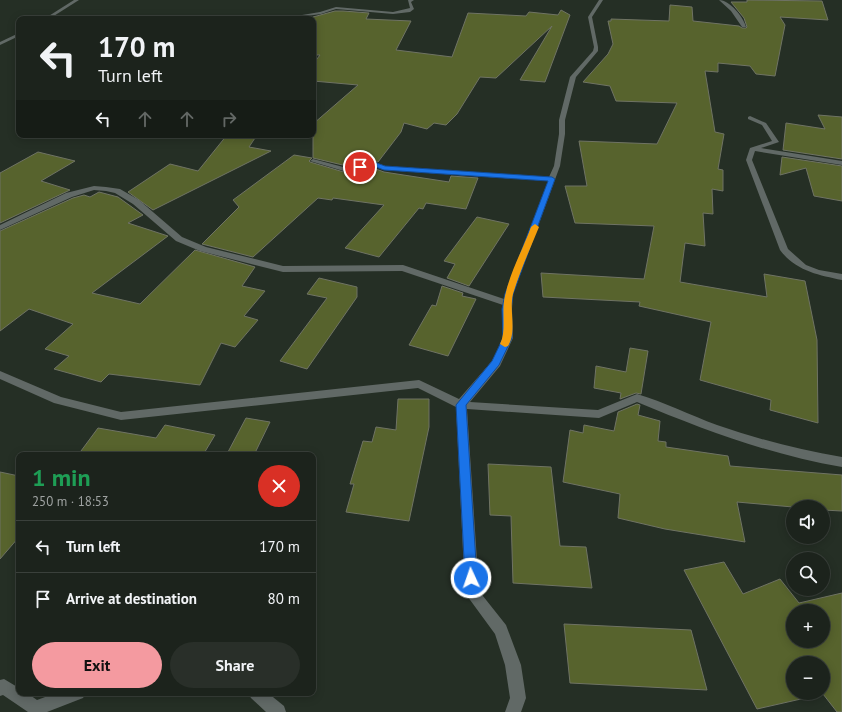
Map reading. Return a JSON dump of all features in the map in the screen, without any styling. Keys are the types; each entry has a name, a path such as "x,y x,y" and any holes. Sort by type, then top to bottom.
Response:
{"street":[{"path":"51,16 77,0"},
{"path":"300,16 322,13 336,8 352,11 363,9 393,12 408,11 412,9 409,2 412,0"},
{"path":"513,712 518,698 514,665 501,630 472,593 461,405 496,362 508,338 508,304 519,266 557,166 562,134 562,120 573,76 595,51 596,47 590,17 600,0"},
{"path":"721,0 733,10 744,26"},
{"path":"0,44 16,36"},
{"path":"750,118 764,124 776,142 752,149"},
{"path":"752,149 842,163"},
{"path":"752,149 749,160 784,250 794,262 804,269 842,277"},
{"path":"314,161 347,170 374,164 384,168 552,179"},
{"path":"0,228 69,195 94,188 106,189 117,191 136,202 179,240 203,249 283,269 403,268 508,304"},
{"path":"0,375 58,400 121,416 419,384 461,405 599,414 637,398 754,443 811,458 842,462"},
{"path":"0,688 4,687 16,695"},
{"path":"18,696 36,708 70,696"},
{"path":"259,696 278,712"}],"building":[{"path":"747,0 822,1 828,20 780,17 785,25 775,76 756,74 750,66 718,63 718,72 705,71 715,132 724,134 718,169 723,170 723,191 712,189 713,214 703,213 705,246 685,243 680,282 767,297 764,274 805,281 817,340 818,423 770,410 771,400 700,380 711,322 639,306 640,302 543,297 541,273 644,279 654,226 575,223 565,186 587,186 579,141 657,144 677,103 616,101 610,86 583,82 608,54 613,44 608,21 611,21 611,19 669,21 670,5 692,7 693,21 746,28 744,18 731,2 747,2"},
{"path":"561,10 570,15 545,82 520,80 552,26 496,78 480,77 457,114 446,125 434,123 427,129 404,123 401,132 378,162 374,161 347,166 313,158 313,138 316,138 316,121 358,85 316,81 316,60 320,55 316,55 316,16 335,11 343,11 369,13 366,19 411,21 396,50 452,57 468,13 526,16 529,12 558,15"},
{"path":"818,115 842,117 842,159 783,150 786,123 825,129"},
{"path":"225,138 255,138 249,147 271,151 153,210 128,192 170,164 198,171"},
{"path":"38,152 75,161 41,181 70,190 0,223 0,173"},
{"path":"294,155 312,158 309,161 310,162 347,173 373,168 384,172 449,182 451,176 478,178 466,209 426,203 423,209 419,208 379,257 345,248 384,205 333,198 332,200 318,198 253,257 202,244 239,207 233,200"},
{"path":"782,157 842,166 842,201 814,196 806,168 780,175"},
{"path":"99,192 118,197 143,215 128,223 168,236 92,293 140,304 195,250 255,267 242,286 265,291 244,316 258,320 235,347 221,343 200,385 109,374 101,382 54,369 69,356 45,349 73,324 29,309 0,331 0,231 73,198 84,195 90,197"},
{"path":"477,217 509,224 469,286 447,278 455,264 444,261"},
{"path":"319,278 357,287 357,297 307,369 280,361 327,298 307,294"},
{"path":"442,286 463,293 462,296 476,299 448,356 409,345 432,305 436,306"},
{"path":"630,348 648,351 641,394 636,393 620,399 621,393 594,388 596,366 626,372"},
{"path":"398,399 429,399 429,427 409,521 346,512 354,484 350,484 363,441 372,442 376,427 396,430"},
{"path":"637,404 640,405 638,415 660,421 658,441 666,442 666,447 728,456 730,466 842,475 842,511 830,510 830,500 786,500 786,506 737,502 745,542 665,529 618,518 620,494 563,482 570,430 583,433 584,425 614,431 618,412"},
{"path":"246,418 270,422 255,452 228,452"},
{"path":"165,425 215,435 205,452 80,452 98,428 156,438"},
{"path":"488,464 551,467 560,546 586,547 592,588 513,583 511,516 490,515"},
{"path":"0,472 16,475 16,540 0,559"},
{"path":"724,562 743,594 780,579 786,587 786,596 793,596 799,603 842,593 842,712 837,712 828,700 830,700 830,656 786,656 786,700 797,700 757,709 684,570"},
{"path":"564,624 691,630 707,690 570,683"}],"slow traffic":[{"path":"505,344 508,338 508,320 506,309 509,294 535,227"}],"route":[{"path":"360,167 374,164 384,168 552,179 509,294 506,309 508,320 508,338 496,362 461,405 471,578"}]}
